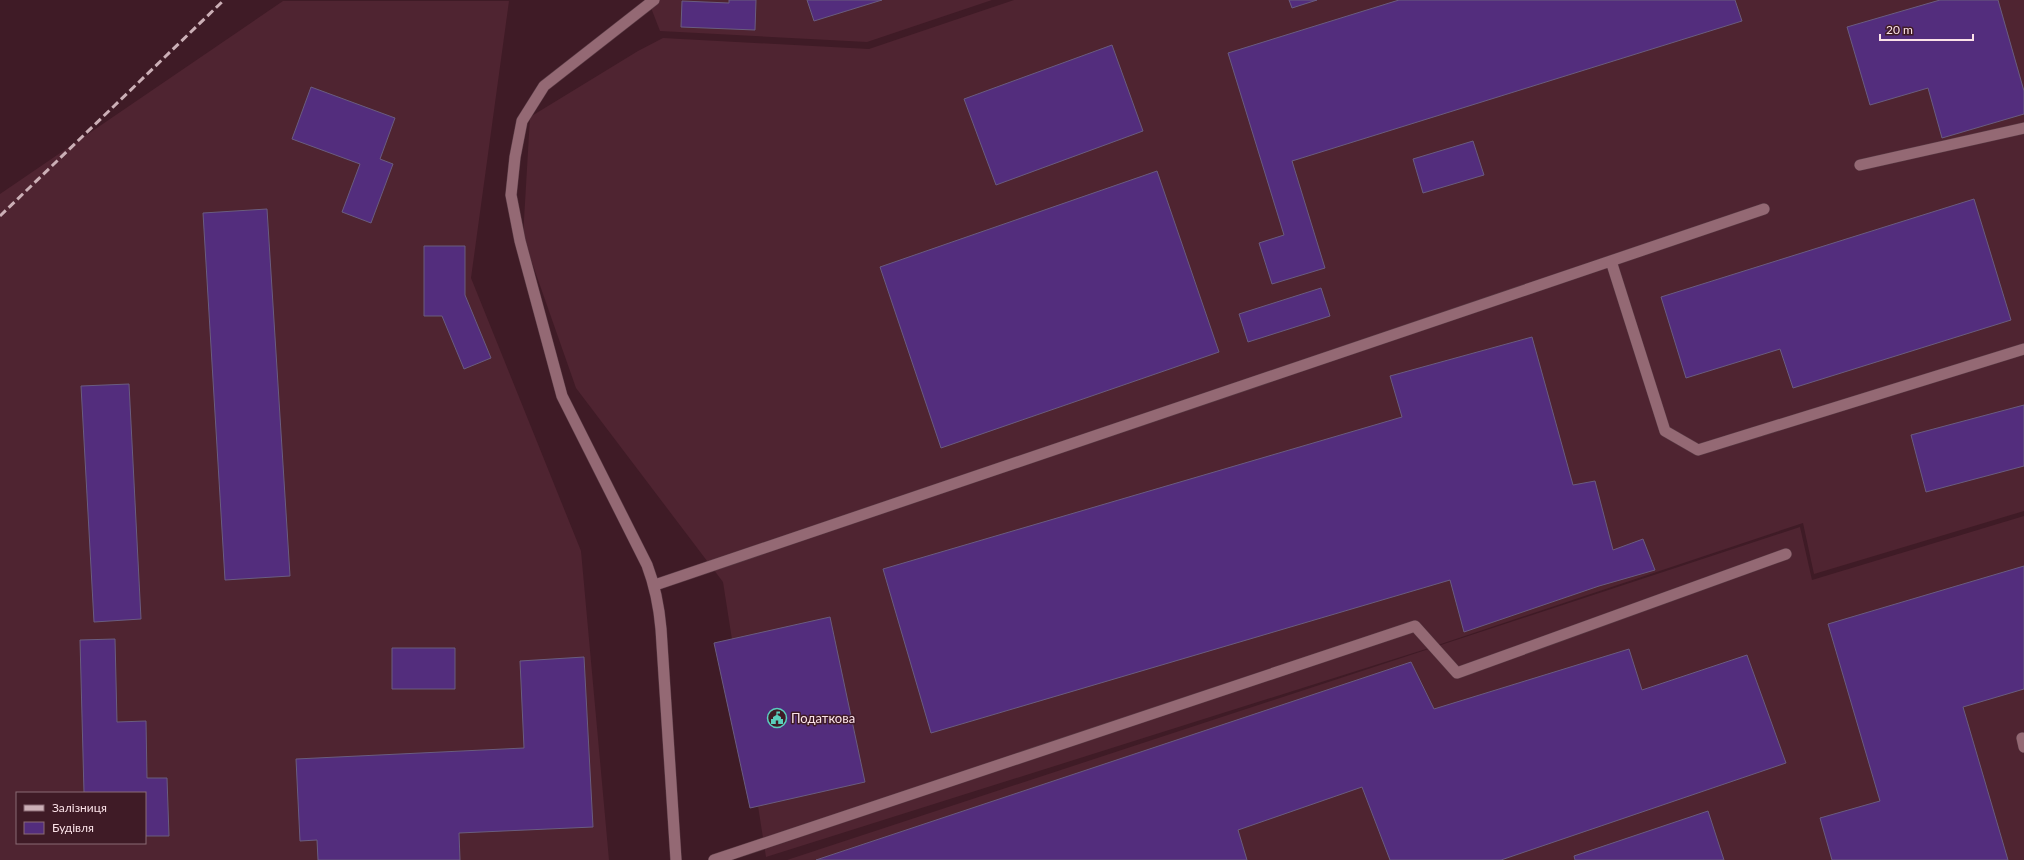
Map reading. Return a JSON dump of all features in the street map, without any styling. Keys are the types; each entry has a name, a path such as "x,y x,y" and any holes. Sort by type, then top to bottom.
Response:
{"lane":[{"path":"654,0 544,86 522,121 515,157 511,195 520,241 562,396 647,565 655,585 662,630 676,860"},
{"path":"1860,165 2024,128"},
{"path":"655,585 1764,209"},
{"path":"1611,261 1665,431 1698,450 2024,349"},
{"path":"714,860 1415,626 1457,673 1786,554"}],"shaded area":[{"path":"648,0 992,0 867,42 660,31"},
{"path":"1014,0 2024,0 2024,511 1814,574 1803,523 1426,649 766,857 723,582 576,388 523,237 530,117 638,51 663,38 869,49"},
{"path":"283,1 509,1 471,278 581,551 609,860 0,860 0,194"},
{"path":"2024,516 2024,860 787,860 1800,527 1812,580"}],"building":[{"path":"729,0 756,0 755,30 681,27 682,1 729,3"},
{"path":"807,0 882,0 814,21"},
{"path":"1289,0 1317,0 1292,8"},
{"path":"1399,0 1735,0 1742,21 1292,161 1325,268 1272,284 1259,243 1284,235 1228,53"},
{"path":"1940,0 1998,0 2024,91 2024,114 1942,138 1928,88 1870,105 1847,27"},
{"path":"1112,45 1143,131 996,185 964,99"},
{"path":"311,87 395,118 380,159 393,164 371,223 342,212 360,164 292,139"},
{"path":"1473,141 1484,175 1423,193 1413,159"},
{"path":"1157,171 1219,352 941,448 880,267"},
{"path":"1974,199 2011,320 1793,388 1780,349 1686,378 1661,297"},
{"path":"267,209 290,576 225,580 203,213"},
{"path":"424,246 465,246 465,295 491,358 464,369 442,316 424,316"},
{"path":"1321,288 1330,316 1248,342 1239,314"},
{"path":"1532,337 1573,485 1595,481 1613,550 1643,539 1655,570 1599,586 1464,632 1450,580 931,733 883,569 1402,417 1390,376"},
{"path":"129,384 141,619 94,622 81,386"},
{"path":"2024,405 2024,466 1926,492 1911,435"},
{"path":"2024,566 2024,689 1963,707 2008,860 1832,860 1820,818 1880,801 1828,624"},
{"path":"830,617 865,782 750,808 714,643"},
{"path":"115,639 117,722 146,721 147,778 167,778 169,836 146,836 146,792 84,792 80,640"},
{"path":"392,648 455,648 455,689 392,689"},
{"path":"1629,649 1642,690 1747,655 1786,763 1501,860 1390,860 1362,787 1238,830 1247,860 816,860 1411,662 1434,709"},
{"path":"584,657 593,827 459,833 460,860 318,860 317,840 300,841 296,759 524,748 520,661"},
{"path":"1708,811 1724,860 1575,860 1574,856"}],"railway":[{"path":"0,216 224,0"}],"place":[{"name":"Податкова","path":"777,718"}]}
